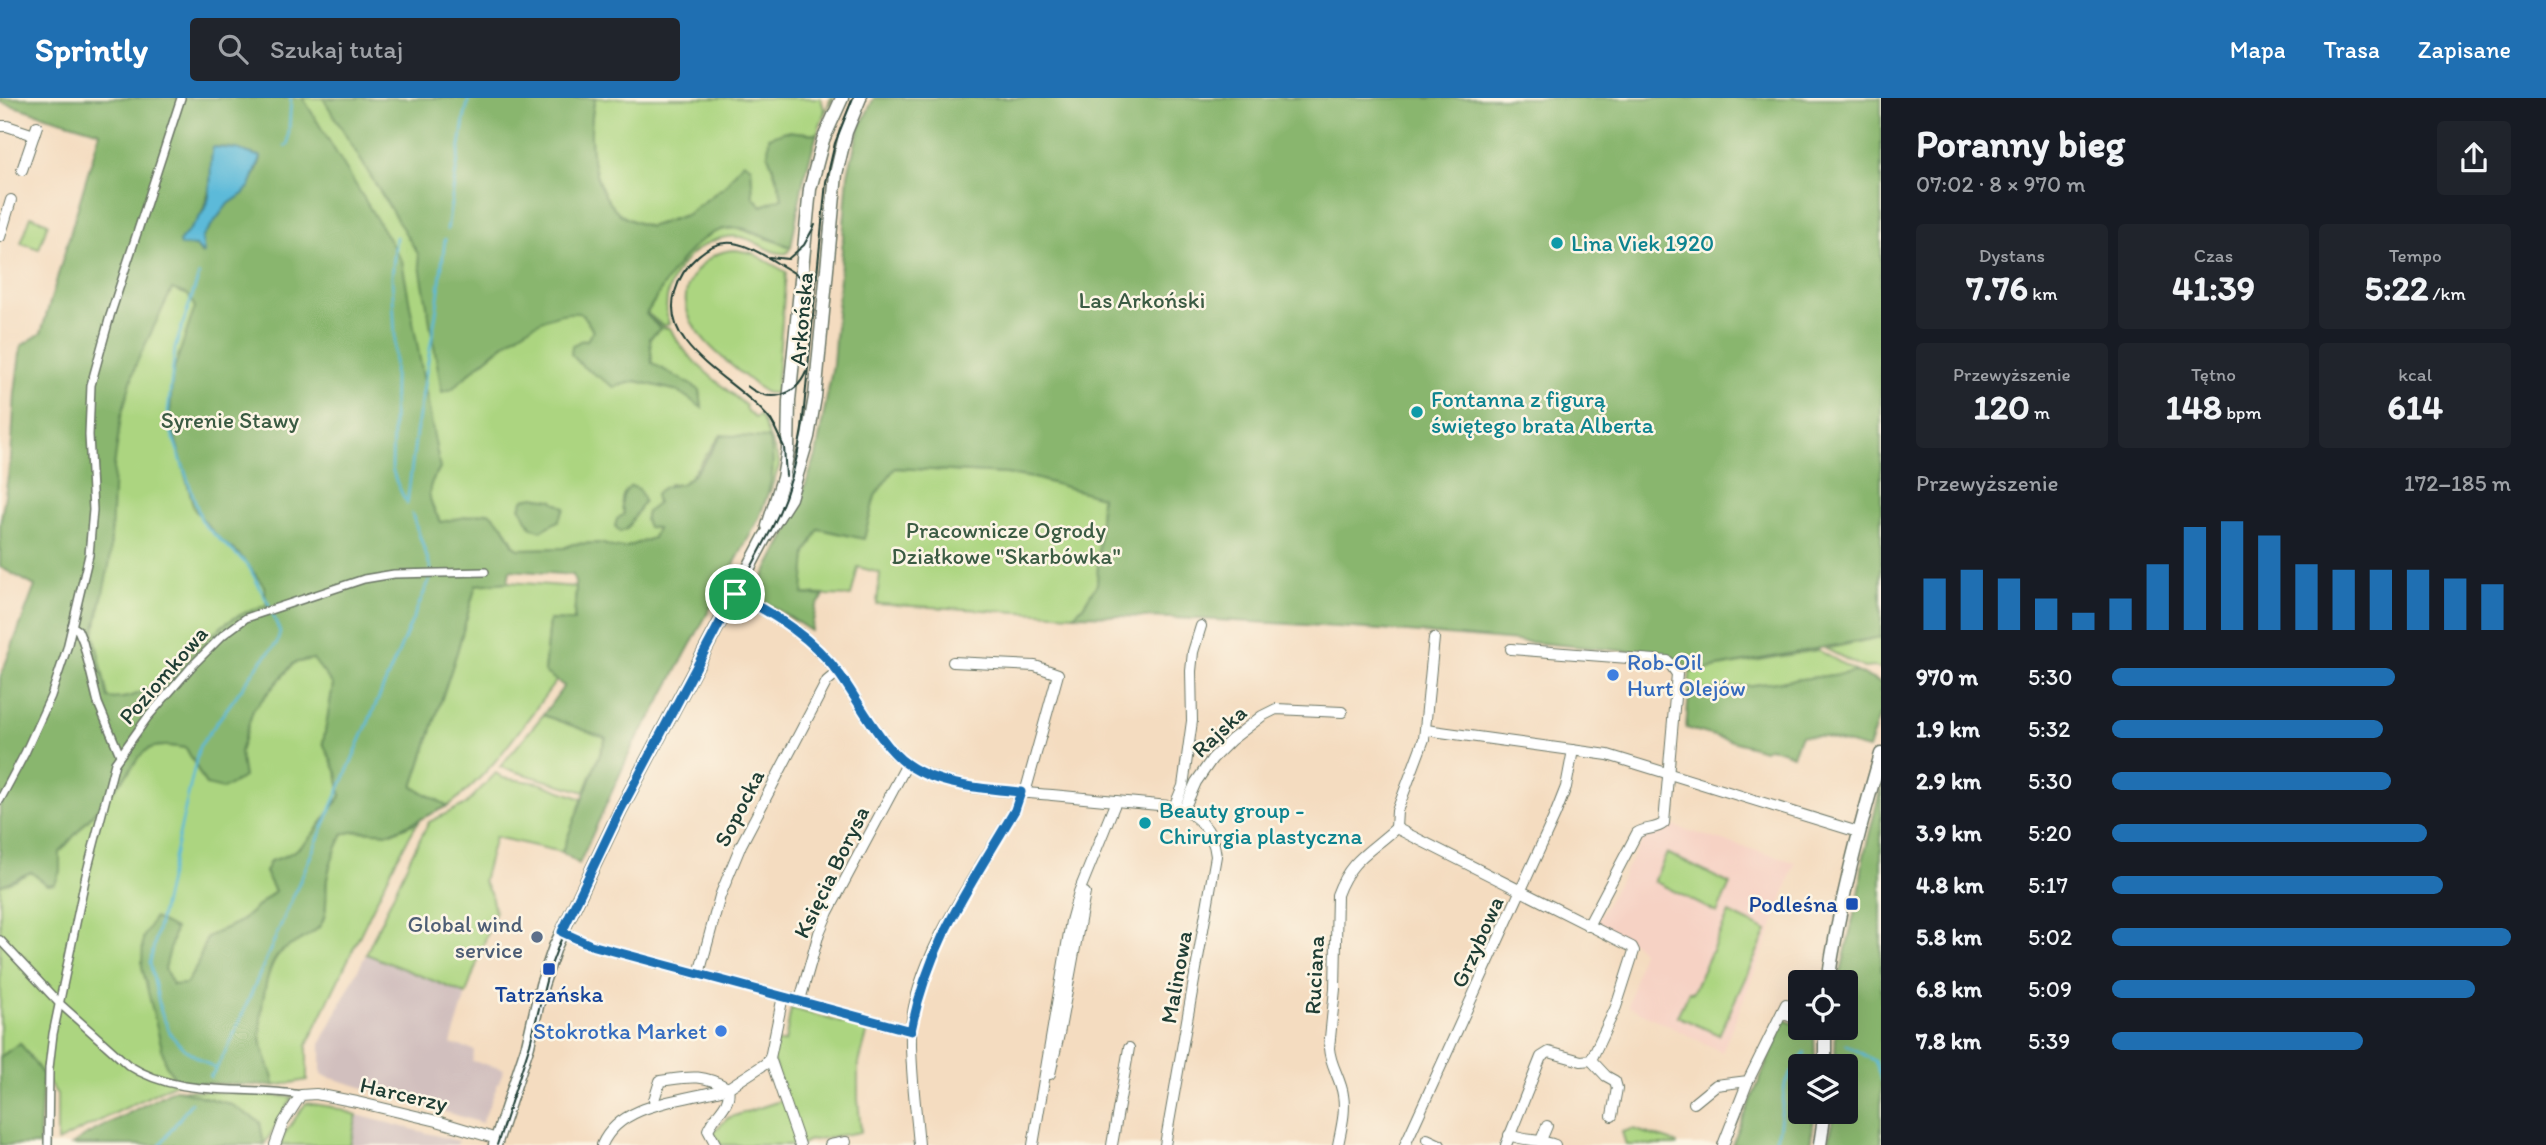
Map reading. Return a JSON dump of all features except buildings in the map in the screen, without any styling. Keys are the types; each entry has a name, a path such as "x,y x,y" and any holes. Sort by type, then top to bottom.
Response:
{"street":[{"path":"0,800 25,754 51,696 72,626 89,555 93,510 89,435 91,385 113,306 181,98"},
{"name":"Arkońska","path":"765,537 783,478 788,450 790,390 810,186 823,140 842,98"},
{"name":"Arkońska","path":"496,1142 528,1045 546,973 562,932 623,805 765,537 790,498 808,437 815,397 836,174 846,132 860,98"},
{"path":"0,126 36,131 22,170"},
{"path":"0,236 11,200"},
{"name":"Poziomkowa","path":"48,1145 49,1068 58,1002 99,821 115,763 159,703 223,635 246,618 365,579 394,574 485,572"},
{"path":"735,594 787,624 808,640 838,673 892,750 907,764 952,782 1179,808"},
{"name":"Rajska","path":"1179,808 1192,720 1193,652 1201,625"},
{"path":"72,626 78,631 83,642 98,703 120,755"},
{"path":"1434,638 1426,730 1397,811 1396,828 1632,947 1633,956 1616,1007 1591,1060"},
{"path":"1511,649 1668,661 1677,674 1664,823 1637,833 1588,926"},
{"path":"919,1145 911,1031 918,996 941,935 1023,792 1058,674 1035,666 953,662"},
{"name":"Sopocka","path":"699,974 720,896 741,845 827,681 838,673"},
{"name":"Rajska","path":"1179,808 1212,758 1262,716 1276,709 1342,712"},
{"path":"1426,730 1608,755 1858,832"},
{"name":"Grzybowa","path":"1405,1145 1561,802 1573,750"},
{"path":"1830,970 1839,912 1858,832 1881,754"},
{"name":"Księcia Borysa","path":"800,1000 812,955 828,912 907,764"},
{"path":"1033,1145 1041,1094 1049,1077 1059,1034 1086,878 1116,801"},
{"name":"Malinowa","path":"1166,1145 1216,856 1211,834 1199,819 1179,808"},
{"name":"Ruciana","path":"1338,1145 1343,1116 1343,1093 1329,1048 1335,989 1337,895 1342,881 1357,860 1396,828"},
{"path":"562,932 591,945 911,1031"},
{"path":"0,940 58,1002 128,1065 154,1080 177,1087 276,1091 301,1095 283,1123 275,1145"},
{"path":"602,1145 607,1134 624,1117 656,1105 728,1088 765,1064 770,1058 783,996"},
{"path":"1723,1145 1748,1081 1784,1009 1788,1012"},
{"path":"1112,1145 1129,1048"},
{"path":"1555,1145 1541,1140 1508,1140 1541,1057 1549,1052 1581,1061 1591,1060"},
{"path":"770,1058 800,1145"},
{"path":"1591,1060 1606,1076 1615,1081 1617,1088 1612,1116"},
{"path":"656,1105 654,1100 660,1081 697,1076 728,1088"},
{"path":"1694,1103 1716,1086 1748,1081"},
{"path":"716,1145 708,1130 728,1102 728,1088"},
{"name":"Harcerzy","path":"301,1095 317,1094 368,1104 496,1142"},
{"path":"1820,1145 1823,1124"},
{"path":"1541,1140 1547,1126"},
{"path":"1427,1139 1440,1145"},
{"path":"830,1145 846,1142"}],"shaded area":[{"path":"1666,824 1795,862 1771,932 1722,1052 1628,1006 1642,951 1634,943 1596,923 1647,832 1656,836 1658,831 1665,832"},
{"path":"366,954 466,994 451,1044 475,1050 472,1061 504,1069 482,1123 321,1075 321,1043"},
{"path":"357,1115 458,1141 457,1145 350,1145"}],"green space":[{"name":"Syrenie Stawy","path":"0,98 303,98 402,261 440,469 432,482 430,495 433,508 441,522 489,512 503,525 514,546 519,549 564,548 573,544 601,543 624,548 653,538 657,528 648,527 645,520 647,512 657,504 655,495 664,487 686,481 698,470 721,435 768,438 771,448 773,469 758,520 653,714 634,743 579,864 562,852 606,738 543,715 564,686 544,672 549,620 574,621 576,587 573,575 510,570 508,582 476,585 413,787 448,806 391,833 357,831 343,834 328,873 323,921 312,933 280,953 274,960 266,983 261,1037 274,1086 178,1082 166,1065 142,967 143,938 154,918 175,929 165,969 173,985 186,984 197,966 207,937 241,921 275,891 265,872 270,861 283,857 304,844 341,796 337,773 323,743 333,685 313,659 294,663 253,710 240,752 244,777 223,789 206,785 186,748 152,748 140,755 129,772 60,852 60,871 55,884 47,885 31,872 0,886 0,678 35,586 0,567 0,525 11,458 21,346 41,333 100,132 0,102","holes":["216,147 230,148 260,156 261,159 243,194 227,205 202,238 201,253 196,246 181,245 179,242 196,223 206,204 212,152","172,289 188,295 195,307 172,375 170,418 194,509 219,539 239,554 264,586 267,605 226,623 172,672 141,692 124,698 108,698 94,634 110,561 114,467 121,417 136,364"]},
{"name":"Syrenie Stawy","path":"151,98 495,98 475,368 511,339 539,322 568,313 583,314 593,331 587,340 614,387 636,381 678,391 702,407 700,390 652,363 650,338 660,329 647,315 663,328 670,328 694,361 746,406 745,409 755,418 759,415 762,419 779,461 770,492 721,435 691,476 681,484 669,484 653,538 624,548 600,543 573,544 564,548 519,549 503,525 441,522 432,509 241,643 128,766 0,686 37,585 44,332"},
{"path":"323,98 595,98 591,143 601,188 609,202 622,215 649,227 686,215 725,186 743,162 751,167 753,197 762,206 782,198 768,155 769,137 786,131 817,134 803,182 791,247 739,228 723,229 709,235 696,245 672,272 646,314 660,329 650,338 652,363 700,390 702,408 678,391 636,381 614,387 582,366 571,354 572,346 587,340 593,331 583,314 567,313 531,326 495,351 452,389 442,392 418,254"},
{"path":"595,98 821,98 825,113 817,134 786,131 768,155 783,198 762,206 753,197 751,167 743,162 725,186 686,215 649,227 622,215 609,202 601,188 591,143"},
{"name":"Las Arkoński","path":"874,98 1881,98 1881,637 1690,672 1681,660 1664,655 1516,641 1295,624 1074,615 1097,584 1101,497 1034,478 1006,474 895,468 875,496 864,539 819,529 806,553 803,594 824,596 816,607 811,631 763,600 758,587 790,527 816,456 833,364 848,174 859,129"},
{"path":"31,216 48,223 39,249 21,243"},
{"path":"738,228 791,247 787,253 781,253 741,237 725,237 710,242 684,262 674,276 666,308 669,324 663,326 647,313 676,266 694,245 717,231"},
{"path":"736,250 752,253 786,272 776,393 767,393 759,388 716,352 692,323 686,307 687,290 699,268 718,254"},
{"name":"Pracownicze Ogrody Działkowe \"Skarbówka\"","path":"894,468 1006,474 1034,478 1102,497 1097,584 1083,606 1074,615 877,604 880,573 858,567 851,596 802,594 806,553 819,528 864,538 875,496"},
{"path":"631,486 639,489 644,501 627,529 620,532 615,526 617,519 624,514 622,498"},
{"path":"534,497 552,500 565,508 558,521 541,531 531,527 520,507 524,499"},
{"path":"508,582 576,587 574,621 549,620 544,672 557,680 493,763 448,806 413,787 476,584"},
{"path":"1881,637 1881,669 1864,668 1826,649"},
{"path":"1818,650 1857,672 1689,693 1690,672"},
{"path":"313,658 333,685 324,743 337,773 341,796 304,846 265,872 275,891 241,921 207,937 197,966 186,984 173,985 165,969 154,918 160,1036 166,1065 178,1082 57,1142 57,1094 20,1043 0,1057 0,886 31,872 47,885 60,871 60,852 129,772 140,755 152,748 186,748 206,785 240,752 253,710 268,691 294,663"},
{"path":"1857,672 1881,683 1881,710 1868,749 1820,736 1801,735 1793,755 1769,747 1764,750 1686,728 1689,693"},
{"path":"543,715 606,738 585,792 500,767"},
{"path":"496,773 503,778 539,783 583,799 562,852 495,837 483,881 491,895 495,912 466,994 366,954 429,822 466,804"},
{"path":"1881,787 1881,1145 1828,1145 1832,1124 1858,1124 1858,1054 1835,1054 1836,1040 1858,1040 1858,970 1841,970 1860,889 1863,860"},
{"path":"418,822 395,862 307,1045 307,1080 274,1086 261,1034 264,988 271,967 280,952 316,930 323,921 328,873 343,833 391,833"},
{"path":"1667,853 1730,884 1717,913 1654,881"},
{"path":"1729,913 1767,931 1719,1035 1677,1016 1689,991 1693,992"},
{"path":"791,1008 868,1030 858,1067 861,1132 807,1141 800,1145 721,1145 713,1132 728,1118 786,1099 772,1058 777,1042 785,1042"},
{"path":"1785,1020 1788,1021 1788,1040 1814,1040 1815,1054 1788,1054 1788,1124 1813,1124 1810,1145 1732,1145"},
{"path":"20,1043 43,1075 39,1145 0,1145 0,1057"},
{"path":"175,1089 293,1097 264,1145 259,1122 230,1104"},
{"path":"175,1089 230,1104 260,1122 264,1145 72,1145 88,1134"},
{"path":"306,1103 357,1115 350,1145 280,1145"},
{"path":"1633,1129 1677,1145 1626,1145 1622,1132"}],"water":[{"path":"213,147 236,149 261,157 250,186 227,205 202,238 202,253 196,246 180,245 179,242 207,204"}],"waterway":[{"path":"285,146 288,145 291,98"},
{"path":"447,230 469,98"},
{"path":"396,237 392,276 395,337 392,468 405,500"},
{"path":"407,504 445,239"},
{"path":"199,275 175,348 168,412 171,431 201,519 206,527 248,565 269,605"},
{"path":"412,514 431,569"},
{"path":"216,1069 230,1043 430,579"},
{"path":"210,1077 216,1069 184,1049 171,1035 161,1012 150,963 199,747 277,643 280,632 273,615"},
{"path":"1845,1044 1875,1061 1881,1080"},
{"path":"1773,1145 1779,1130 1785,1084 1805,1053"},
{"path":"160,1145 191,1103"}],"tram line":[{"path":"497,1145 559,944 621,813 771,530 787,493 802,429 826,182 835,143 853,98"},
{"path":"769,257 788,259 804,245 815,225"},
{"path":"775,427 746,396 692,350 680,333 673,314 675,292 684,273 698,256 707,249 727,243 753,249 794,273 804,281 813,300"},
{"path":"747,386 764,395 780,395 795,388 806,372"},
{"path":"771,420 784,447 786,476"}],"place":[{"name":"Lina Viek 1920","path":"1557,243"},
{"name":"Fontanna z figurą świętego brata Alberta","path":"1417,412"},
{"name":"Rob-Oil Hurt Olejów","path":"1613,675"},
{"name":"Beauty group - Chirurgia plastyczna","path":"1145,823"},
{"name":"Podleśna","path":"1852,904"},
{"name":"Global wind service","path":"537,937"},
{"name":"Tatrzańska","path":"549,969"},
{"name":"Stokrotka Market","path":"721,1031"}],"route":[{"path":"735,594 787,624 817,648 829,660 892,750 907,764 925,774 945,780 1021,792 1015,810 941,935 918,996 911,1031 591,945 562,932 620,811 735,594"}]}
